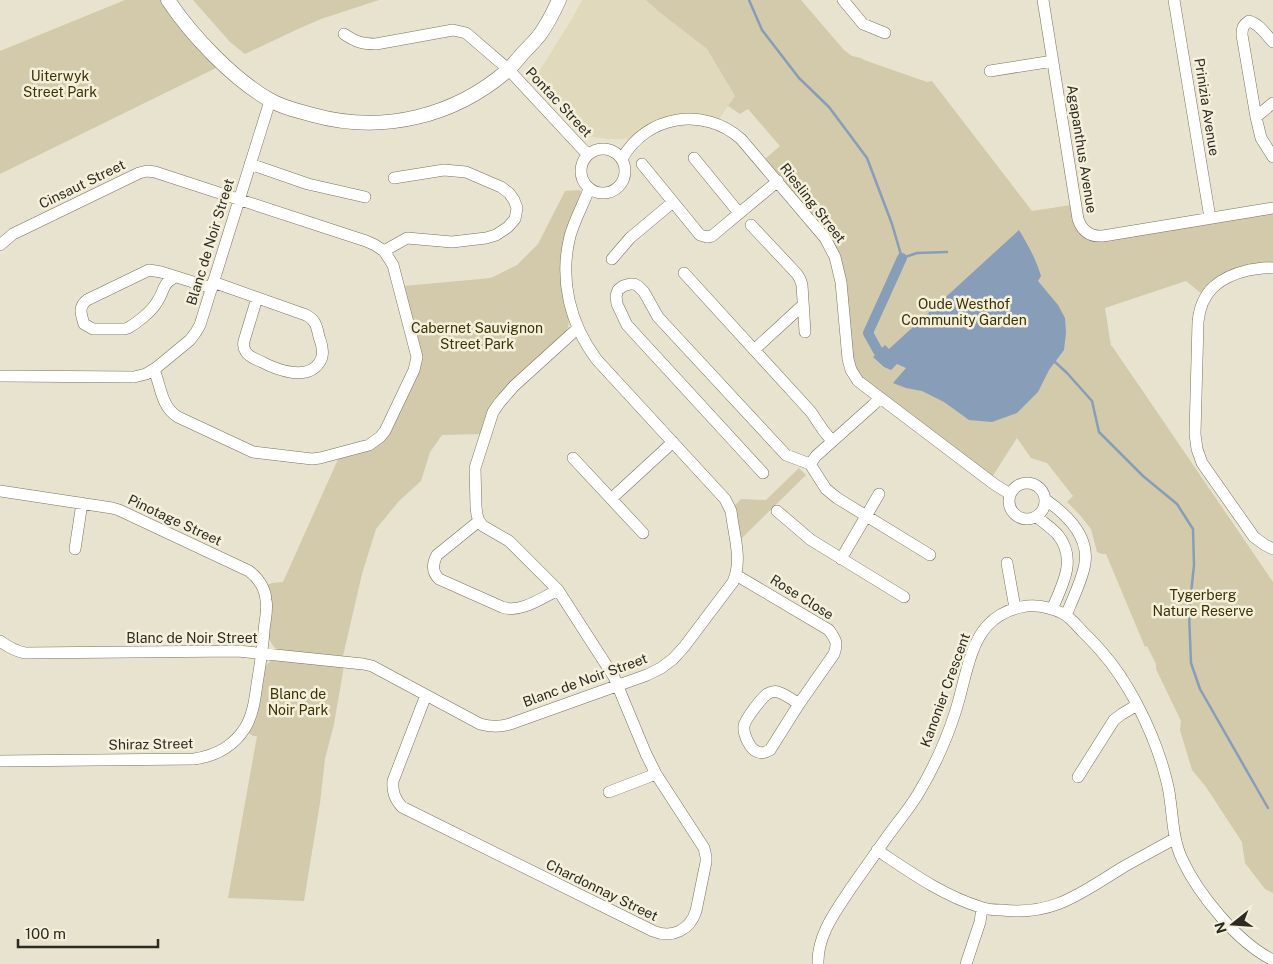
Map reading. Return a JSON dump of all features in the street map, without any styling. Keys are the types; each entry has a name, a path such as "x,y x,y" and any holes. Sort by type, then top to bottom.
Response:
{"street":[{"path":"168,0 182,20 224,66 270,100 332,120 362,124 399,121 424,116 450,107 480,90 508,69 540,34 559,0"},
{"path":"843,0 863,24 885,33"},
{"name":"Agapanthus Avenue","path":"1043,0 1078,219 1084,230 1092,235 1103,236 1273,208"},
{"name":"Prinizia Avenue","path":"1174,0 1210,218"},
{"path":"1273,42 1258,24 1250,21 1244,24 1242,35 1256,117 1261,138 1273,157"},
{"name":"Pontac Street","path":"344,34 364,44 376,44 446,31 459,30 466,33 508,69 588,156"},
{"path":"990,71 1053,61"},
{"name":"Blanc de Noir Street","path":"0,376 126,378 140,376 154,370 194,336 213,285 270,100"},
{"path":"1256,117 1273,103"},
{"name":"Riesling Street","path":"622,159 627,150 655,127 682,119 702,120 722,126 736,134 747,144 825,238 836,258 840,274 849,364 858,381 994,484 1010,494"},
{"path":"606,149 618,154 625,164 626,176 620,186 611,193 605,194 600,194 590,189 583,181 581,170 588,156 593,152 606,149"},
{"path":"694,158 739,213"},
{"path":"250,164 308,184 365,197"},
{"path":"642,164 700,235 704,237 712,236 778,182"},
{"path":"154,370 166,405 175,415 253,452 316,459 369,445 380,437 385,432 416,362 416,353 396,272 384,251 407,238 452,242 496,235 508,227 515,219 517,208 509,193 501,187 466,172 444,170 394,178"},
{"name":"Cinsaut Street","path":"0,245 13,234 143,172 156,172 366,241 384,251"},
{"name":"Blanc de Noir Street","path":"0,641 18,651 32,653 238,651 363,664 372,666 480,724 498,727 654,672 673,659 730,588 736,575 738,558 732,518 728,505 720,494 597,360 578,328 572,312 566,284 566,260 574,224 590,189"},
{"path":"612,259 630,238 673,202"},
{"path":"751,225 799,276 802,285 805,332"},
{"path":"1273,268 1264,268 1228,276 1211,289 1203,301 1198,322 1195,434 1197,449 1202,463 1254,537 1273,548"},
{"path":"175,276 164,285 153,308 130,327 124,329 93,329 84,324 80,310 82,304 87,300 149,270 154,270 257,298 313,319 322,348 322,356 316,367 308,372 283,371 246,353 243,345 257,298"},
{"path":"684,273 811,412 832,441"},
{"path":"763,473 627,324 616,299 618,290 623,286 634,284 641,288 658,317 786,455 810,464 826,489 832,494 930,554"},
{"path":"754,350 803,305"},
{"path":"558,590 521,608 511,609 502,607 439,579 433,569 436,556 479,521 476,507 475,468 493,412 514,386 578,328"},
{"path":"810,464 816,456 880,398"},
{"path":"611,498 673,442"},
{"path":"574,458 644,533"},
{"path":"1046,500 1044,510 1037,517 1023,520 1015,516 1008,503 1010,494 1018,485 1024,483 1036,485 1041,489 1046,500 1059,509 1081,536 1085,553 1085,564 1066,615"},
{"name":"Pinotage Street","path":"0,490 119,510 243,568 254,575 261,585 266,599 267,606 262,653"},
{"path":"841,559 879,494"},
{"path":"75,549 82,503"},
{"path":"777,511 811,540 904,597"},
{"path":"1037,517 1058,534 1068,555 1067,571 1052,609"},
{"name":"Chardonnay Street","path":"426,695 393,781 394,793 402,807 653,931 668,934 679,932 688,925 694,916 706,858 702,844 656,774 614,677 558,590 510,541 483,526 479,521"},
{"path":"1006,563 1015,608"},
{"name":"Rose Close","path":"736,575 829,630 836,639 834,654 770,750 759,753 753,749 746,737 744,727 746,721 764,696 778,692 799,704"},
{"name":"Kanonier Crescent","path":"818,964 820,943 835,912 914,800 941,750 955,714 976,641 996,617 1015,608 1026,606 1052,609 1066,615 1102,652 1121,678 1152,735 1170,796 1174,838 1190,876 1226,922 1254,949 1273,960"},
{"name":"Shiraz Street","path":"0,761 194,759 220,752 235,741 250,720 262,653"},
{"path":"1078,777 1114,720 1137,705"},
{"path":"608,792 656,774"},
{"path":"877,850 929,884 957,898 982,908 1014,912 1055,906 1174,838"},
{"path":"966,964 980,922 982,908"}],"shaded area":[{"path":"582,0 646,0 707,49 735,96 719,119 698,113 679,114 639,130 629,139 607,139 588,136 535,78"}],"green space":[{"name":"Uiterwyk Street Park","path":"125,0 161,0 172,17 218,67 0,174 0,51"},
{"path":"193,0 379,0 321,19 245,54 230,42"},
{"path":"646,0 801,0 844,50 852,56 927,82 932,81 1032,211 1071,205 1082,235 1273,213 1273,263 1202,294 1186,281 1105,308 1111,346 1273,582 1273,893 1265,889 1245,863 1242,842 1206,787 1192,770 1180,730 1181,721 1156,669 1156,664 1147,646 1145,647 1106,554 1097,552 1091,529 1067,502 1073,496 1047,463 1031,458 1017,438 992,477 868,383 859,374 853,360 846,279 839,254 830,238 765,159 780,146 748,109 740,114 728,106 735,96 707,49"},
{"name":"Cabernet Sauvignon Street Park","path":"580,190 580,199 573,215 566,308 569,323 566,332 494,399 481,434 442,435 430,452 421,481 399,501 376,529 362,574 343,656 279,650 274,647 269,639 267,585 283,582 339,457 375,447 385,439 421,351 404,286 491,278 517,265 538,244 565,191"},
{"path":"799,468 806,475 740,540 734,506 741,499 766,500"},
{"name":"Blanc de Noir Park","path":"274,660 344,666 334,724 325,759 304,901 228,898 257,736 248,733 265,666"}],"water":[{"path":"1019,230 1032,252 1039,270 1041,276 1038,281 1058,305 1065,318 1064,350 1049,370 1038,392 1017,413 992,422 969,420 944,402 922,391 893,383 906,368 897,364 891,370 884,367 873,357 885,345 889,349"}],"waterway":[{"path":"749,0 762,30 799,78 829,107 867,158 892,224 902,258 917,253 947,252"},
{"path":"878,351 868,333 902,258"},
{"path":"1055,362 1092,401 1099,432 1143,476 1177,504 1193,529 1194,565 1189,613 1191,663 1200,689 1268,808"}],"park label":[{"name":"Oude Westhof Community Garden","path":"964,312"},
{"name":"Tygerberg Nature Reserve","path":"1203,604"}]}
